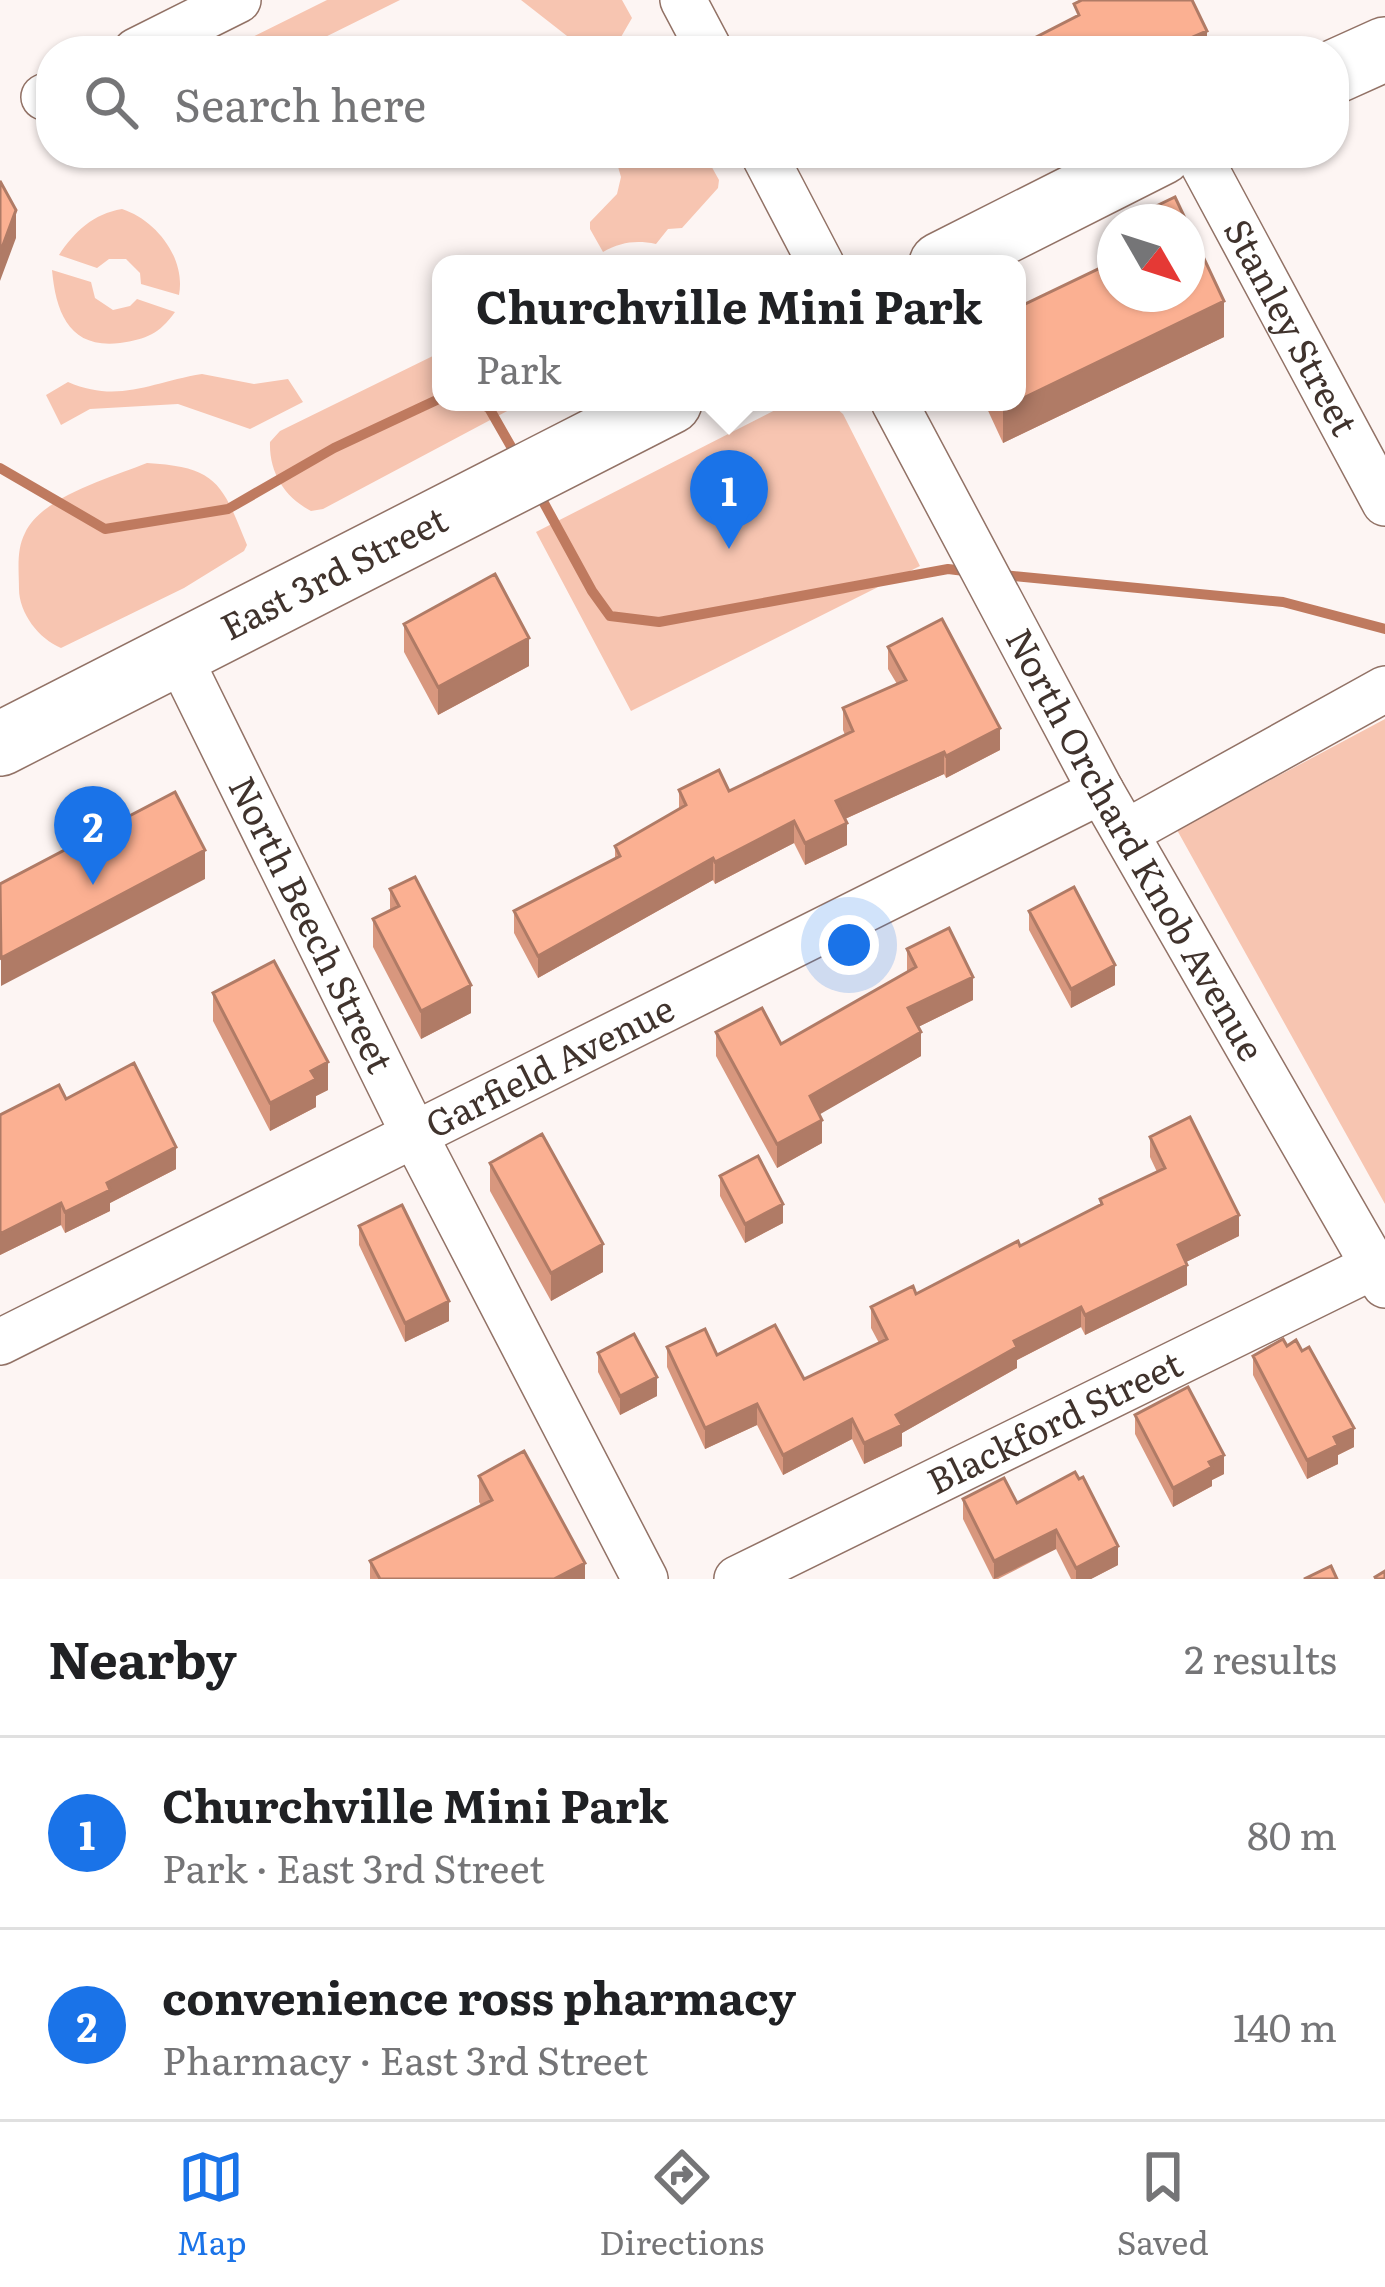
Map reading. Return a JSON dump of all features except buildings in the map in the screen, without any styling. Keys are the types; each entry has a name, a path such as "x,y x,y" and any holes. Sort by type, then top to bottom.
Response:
{"main road":[{"path":"1349,65 1385,49"},
{"path":"959,255 1131,168"},
{"name":"East 3rd Street","path":"0,744 652,411"}],"street":[{"path":"166,36 238,0"},
{"path":"683,0 702,36"},
{"path":"771,168 816,255"},
{"name":"Stanley Street","path":"1205,168 1385,503"},
{"name":"North Orchard Knob Avenue","path":"899,411 1100,790 1380,1275"},
{"name":"North Beech Street","path":"177,653 414,1134 645,1579"},
{"path":"1126,832 1385,689"},
{"name":"Garfield Avenue","path":"0,1342 1100,790"},
{"name":"Blackford Street","path":"763,1573 1380,1275"}],"shaded area":[{"path":"327,0 400,0 327,36 254,36"},
{"path":"521,0 622,0 632,18 622,36 567,36"},
{"path":"618,168 712,168 719,180 718,188 682,228 668,229 656,244 629,243 603,252 590,222 617,194"},
{"path":"122,209 146,222 166,242 178,268 179,295 141,284 140,273 126,259 109,259 97,268 59,255 86,225"},
{"path":"52,270 91,282 95,298 113,310 137,299 175,312 145,337 120,343 89,340 62,314"},
{"path":"432,356 432,411 507,411 323,509 311,511 293,499 272,463 270,442 280,431"},
{"path":"202,374 254,384 288,379 303,402 250,429 178,404 90,409 61,425 46,395 68,382 119,391"},
{"path":"773,411 840,411 920,566 631,711 536,532"},
{"path":"147,463 189,469 214,483 231,507 247,545 184,588 61,648 38,632 22,607 19,561 25,533 33,520 61,499"},
{"path":"1385,719 1385,1204 1177,830"}],"waterway":[{"path":"0,468 105,529 228,509 334,448 432,402"},
{"path":"491,411 517,457"},
{"path":"539,494 610,616 659,622 948,569 973,572"},
{"path":"1003,575 1283,602 1385,629"}],"place":[{"name":"Churchville Mini Park","path":"729,549"},
{"name":"convenience ross pharmacy","path":"93,885"}]}
